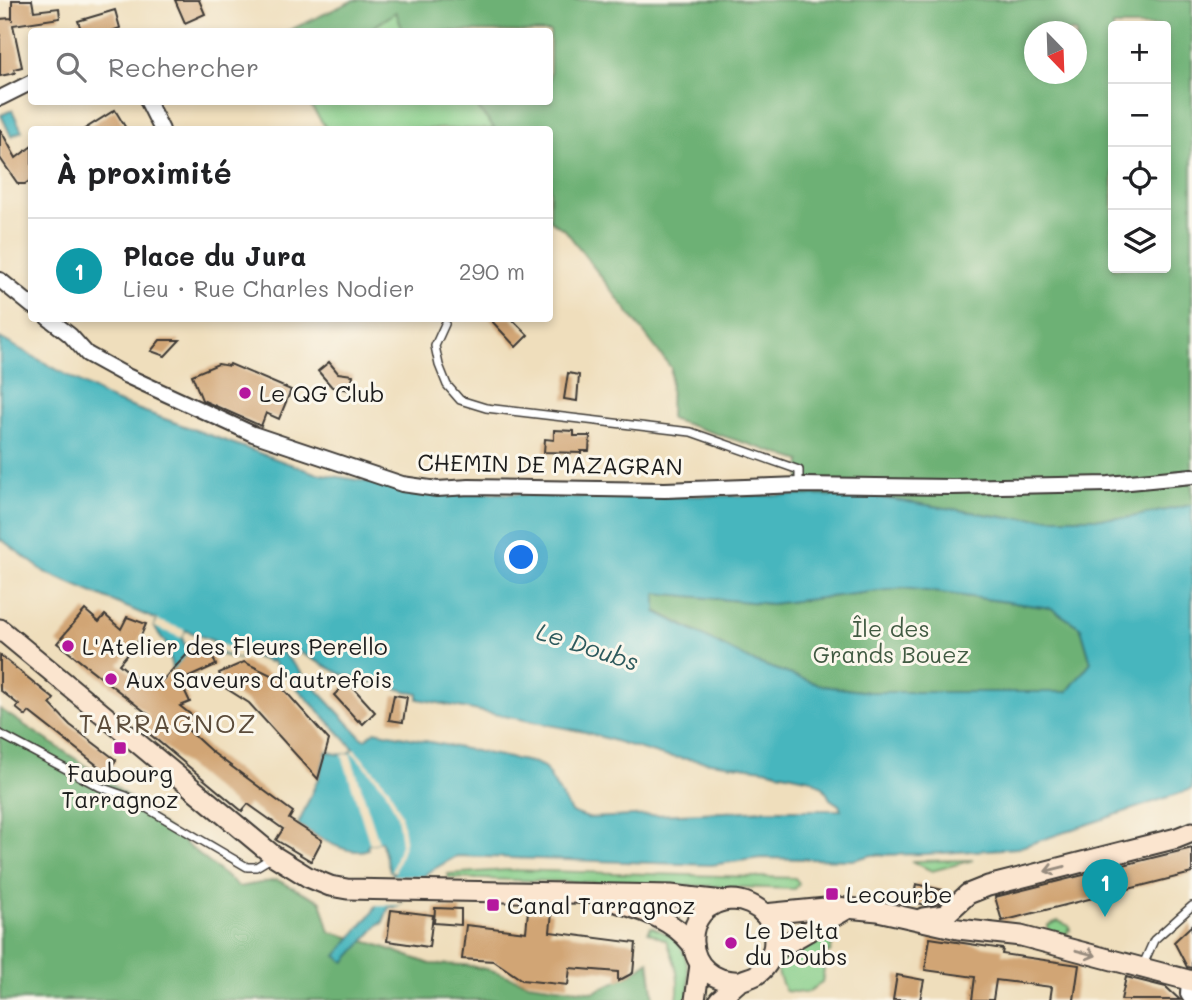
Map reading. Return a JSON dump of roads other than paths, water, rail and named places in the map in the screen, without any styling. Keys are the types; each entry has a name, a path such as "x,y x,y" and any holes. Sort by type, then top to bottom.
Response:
{"main road":[{"path":"0,629 274,856 308,877 330,886 424,892 671,895 745,902 764,914 771,926 774,939 772,952 765,967 758,974 741,981 719,1000"},
{"path":"915,918 945,915 968,894 988,886 1192,832"},
{"path":"592,894 651,913 682,931 692,944 700,965 695,1000"},
{"path":"692,944 697,922 704,913 723,901"},
{"path":"772,952 851,908"},
{"path":"764,914 851,908 915,918 958,929 1021,936 1190,980"},
{"path":"700,965 718,979 741,981"}],"street":[{"path":"0,98 28,84"},
{"path":"150,105 160,126"},
{"path":"0,280 28,303"},
{"name":"CHEMIN DE MAZAGRAN","path":"53,322 70,335 87,354 127,376 253,433 402,484 438,489 469,487 590,490 799,485 951,487 1109,484 1192,477"},
{"path":"1190,980 1188,994 1192,1000"}],"lane":[{"name":"CHEMIN DE MAZAGRAN","path":"445,324 435,346 447,385 460,400 486,408 691,432 799,470 799,485"},
{"path":"0,734 100,787 126,796 247,867 256,867 274,856"},
{"path":"1142,968 1154,940 1192,906"}],"water":[{"path":"12,110 22,131 11,136 1,115"},
{"name":"Le Doubs","path":"0,338 112,400 315,473 400,487 560,497 876,497 1009,518 1126,518 1192,505 1192,789 1018,848 872,855 853,860 761,858 711,865 457,856 427,873 398,907 389,907 382,924 380,923 345,962 336,956 372,913 394,872 390,871 381,841 367,845 368,849 351,850 332,844 298,825 318,779 326,751 344,754 354,749 271,660 269,662 242,652 239,659 211,652 214,641 185,630 182,638 197,673 176,683 166,644 154,627 157,620 46,573 0,541","holes":["904,588 1051,608 1081,628 1091,662 1067,692 869,692 823,686 752,661 656,612 656,593 771,604","284,647 295,655 299,652 341,674 418,694 418,699 585,732 664,756 764,769 811,779 824,788 841,810 769,810 588,818 571,812 544,767 535,763 375,731 363,739 282,652"]}],"place":[{"name":"Le QG Club","path":"245,393"},
{"name":"L'Atelier des Fleurs Perello","path":"68,646"},
{"name":"Aux Saveurs d'autrefois","path":"111,679"},
{"name":"Faubourg Tarragnoz","path":"120,748"},
{"name":"Lecourbe","path":"832,894"},
{"name":"Canal Tarragnoz","path":"493,905"},
{"name":"Place du Jura","path":"1105,917"},
{"name":"Le Delta du Doubs","path":"731,943"}],"district":[{"name":"TARRAGNOZ","path":"168,723"}],"park label":[{"name":"Île des Grands Bouez","path":"891,641"}]}
